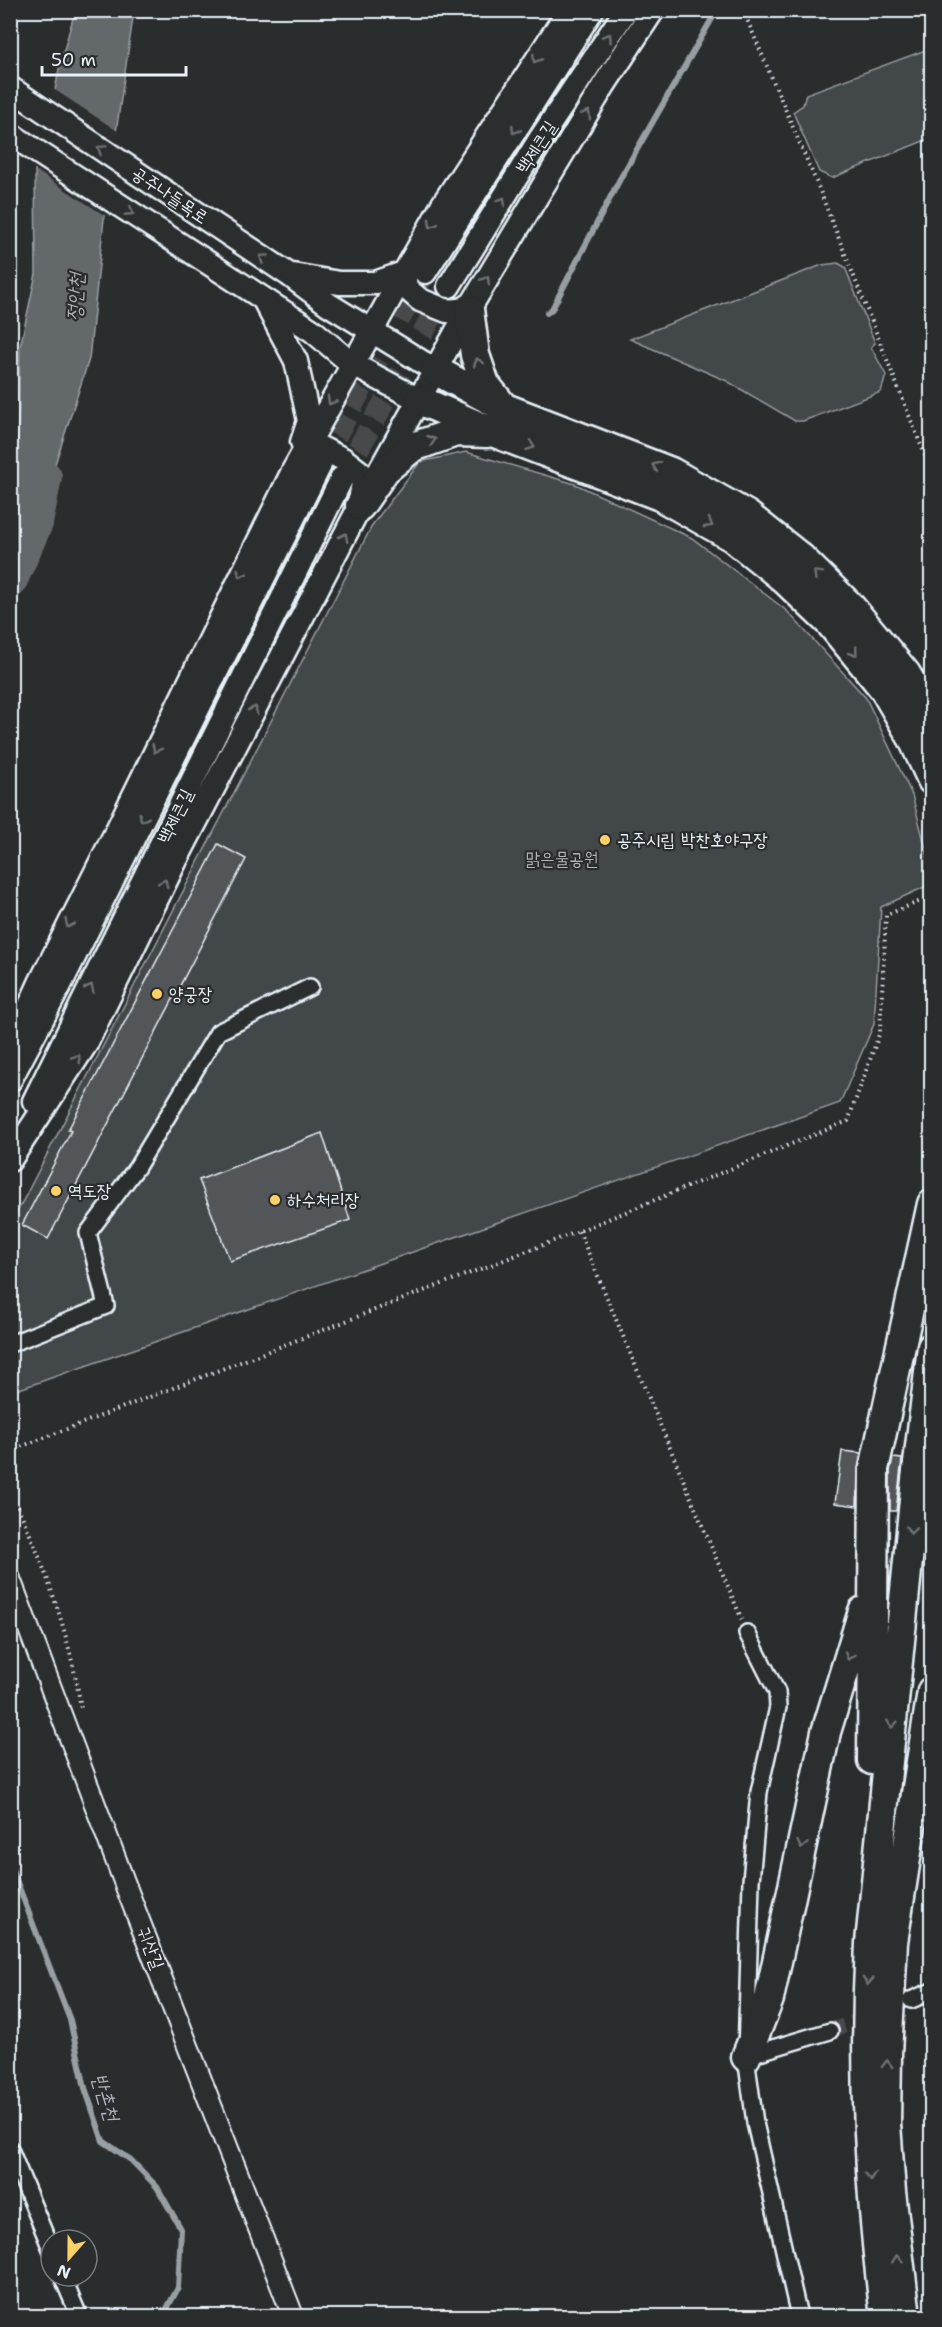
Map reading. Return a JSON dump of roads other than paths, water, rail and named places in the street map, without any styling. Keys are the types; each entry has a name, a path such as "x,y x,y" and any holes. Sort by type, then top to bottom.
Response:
{"highway":[{"path":"469,309 475,355 500,421"},
{"path":"435,370 500,421 660,496 732,537 783,578 823,616 884,689 913,739 932,780"},
{"path":"419,400 500,421 671,472 747,515 801,558 850,606 906,674 932,717"},
{"path":"360,506 385,470 413,447 456,432 500,421"},
{"path":"906,2316 898,2263 886,2124 873,1580 874,1469 932,1204"},
{"path":"882,1942 916,1480 932,1347"},
{"path":"746,2057 769,1999 826,1732 873,1580"},
{"path":"885,2316 869,2169 867,2020 932,1691"},
{"path":"882,1942 932,1801"}],"main road":[{"path":"469,309 447,311 420,300 406,288 443,204 569,10"},
{"name":"백제큰길","path":"414,272 592,10"},
{"name":"백제큰길","path":"449,286 540,139 626,10"},
{"path":"10,1160 86,1044 174,864 360,506 469,309 604,85 653,10"},
{"name":"공주나들목로","path":"10,88 288,274 328,304 435,370"},
{"name":"공주나들목로","path":"10,134 313,331 352,364 419,400"},
{"path":"288,274 339,284 375,283 414,272"},
{"path":"10,1049 40,983 292,471 370,330 414,272"},
{"path":"264,301 296,361 309,421 292,471"},
{"path":"292,471 310,450 319,447 333,453 361,473 363,482 360,506"},
{"name":"백제큰길","path":"10,1080 58,989 320,465"},
{"name":"백제큰길","path":"10,1155 342,478"}],"street":[{"path":"10,1344 106,1306 88,1233 137,1167 218,1032 309,987"},
{"name":"귀산길","path":"10,1579 124,1881 293,2316"},
{"path":"747,1633 777,1692 778,1707 759,1792 751,1881 746,2057 755,2123 799,2316"},
{"path":"911,2000 932,1991"},
{"path":"746,2057 830,2031"},
{"path":"10,2149 42,2228"},
{"path":"67,2288 79,2316"}],"water":[{"path":"75,11 134,11 106,200 89,359 36,523 11,582 10,476 18,438 20,347 36,274 35,170"}],"waterway":[{"path":"547,313 552,309 620,179 717,10"},
{"name":"정안천","path":"10,582 36,523 45,477"},
{"name":"반촌천","path":"10,1864 70,2020 85,2088 103,2141 131,2160 157,2187 181,2229 178,2288 163,2316"}],"tunnel":[{"path":"320,465 425,272"},
{"path":"342,478 449,286"},
{"path":"830,2031 872,2015"}],"place":[{"name":"공주시립 박찬호야구장","path":"605,840"},
{"name":"양궁장","path":"157,994"},
{"name":"역도장","path":"56,1191"},
{"name":"하수처리장","path":"275,1200"}],"park label":[{"name":"맑은물공원","path":"562,859"}]}
